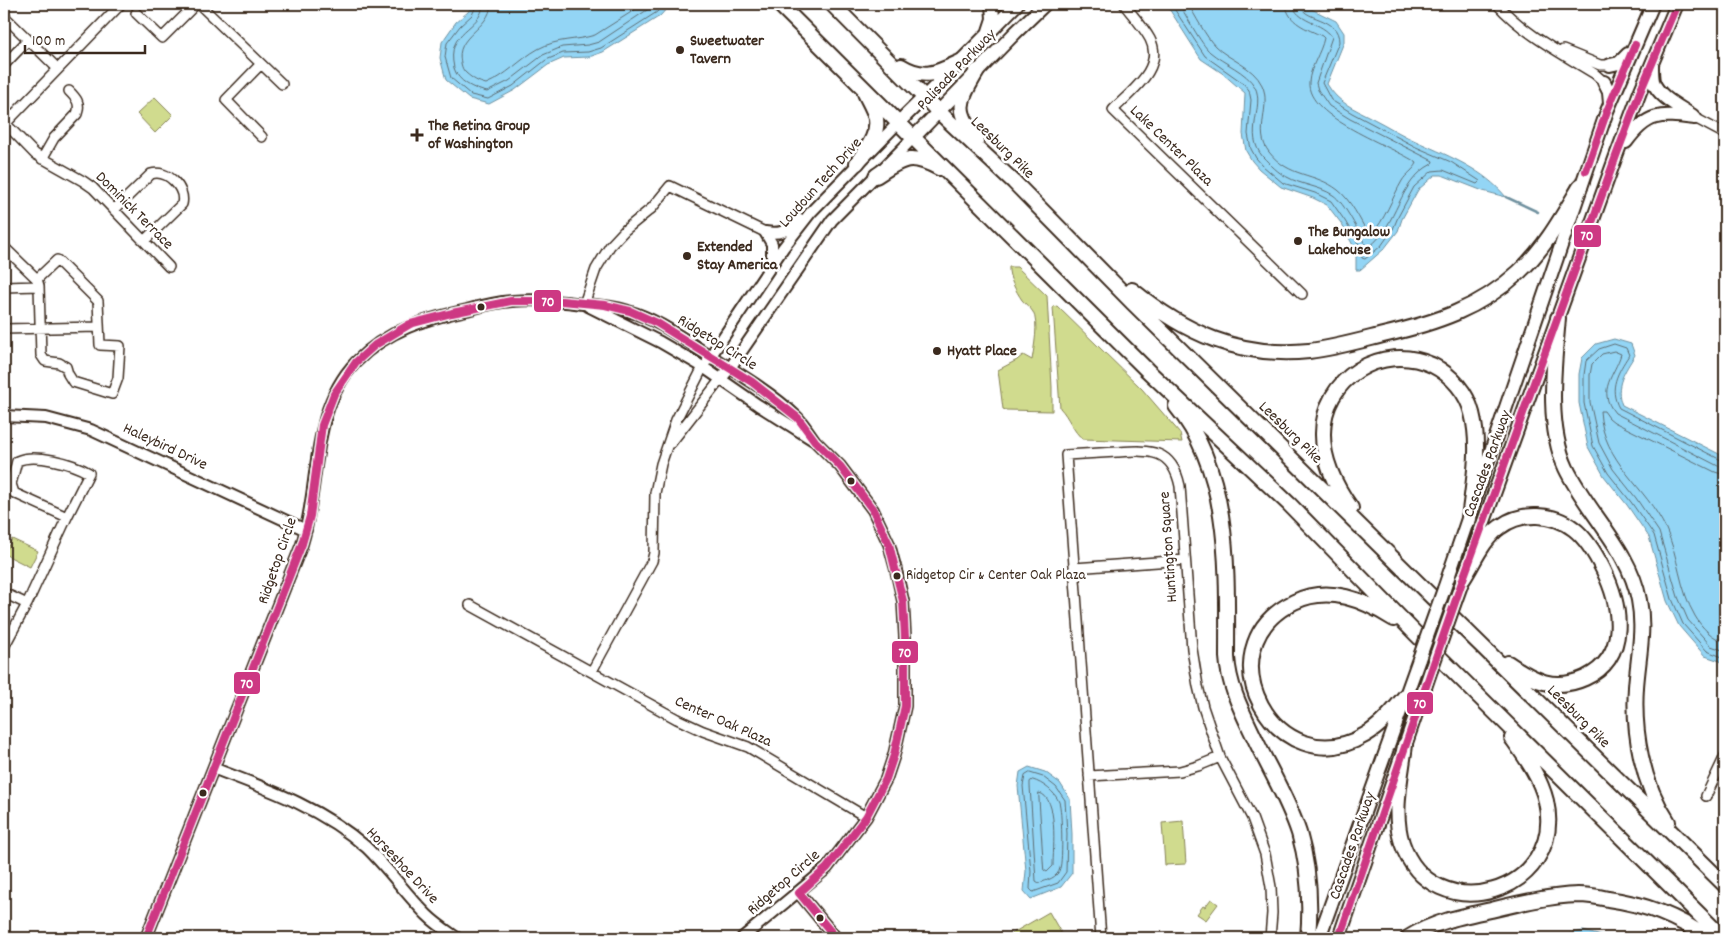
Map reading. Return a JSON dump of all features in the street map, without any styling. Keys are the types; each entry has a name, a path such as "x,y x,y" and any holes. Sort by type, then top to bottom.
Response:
{"highway":[{"path":"779,4 1147,370 1282,498 1496,714 1723,938"},
{"name":"Leesburg Pike","path":"832,4 939,112 1014,182 1474,639 1725,885"},
{"path":"884,56 911,72 919,74 932,74 960,62"},
{"path":"977,71 963,95 961,105 962,118 1014,182"},
{"path":"857,163 870,142 877,125 876,116 860,84"},
{"path":"876,176 898,162 911,158 929,163 951,176"},
{"path":"1078,247 1152,307 1197,333 1243,348 1266,351 1309,351 1436,322 1484,299 1504,285 1534,257 1558,224 1580,186"},
{"path":"1558,318 1552,392 1557,436 1564,462 1591,511 1620,552 1632,576 1639,601 1642,636 1636,707 1640,750 1644,767 1653,797 1666,818 1680,840 1706,865"},
{"path":"1381,546 1354,513 1337,486 1327,458 1323,433 1328,408 1342,384 1358,369 1380,360 1393,357 1412,358 1423,361 1451,377 1469,402 1477,449 1469,519"},
{"path":"1147,370 1182,414 1196,436 1210,469 1224,532 1229,675 1237,700 1298,831 1309,880 1308,938"},
{"path":"1463,579 1485,542 1501,526 1525,517 1548,517 1567,525 1585,540 1604,572 1616,603 1618,630 1610,655 1596,672 1571,683 1553,684 1536,680 1474,639"},
{"path":"1406,695 1383,721 1363,736 1338,744 1312,744 1288,735 1274,724 1263,710 1253,686 1252,660 1260,635 1270,620 1290,604 1315,595 1345,596 1358,600 1383,612 1416,634"},
{"path":"1405,745 1398,798 1398,823 1402,843 1410,859 1427,878 1450,890 1476,894 1494,891 1517,880 1535,861 1543,845 1548,820 1546,802 1537,776 1496,714"},
{"path":"1408,938 1432,926 1458,917 1526,902 1579,895 1623,901 1656,910 1688,925 1707,938"}],"main road":[{"path":"989,32 994,10 992,4"},
{"name":"Palisade Parkway","path":"899,122 1017,4"},
{"name":"Palisade Parkway","path":"913,138 1045,4"},
{"name":"Cascades Parkway","path":"1319,938 1469,519 1580,186 1610,103 1653,4"},
{"name":"Cascades Parkway","path":"1339,938 1463,579 1616,156 1677,4"},
{"path":"1610,66 1619,63 1633,48"},
{"path":"1652,64 1653,79 1656,87 1672,102 1695,118"},
{"path":"1604,82 1609,92 1610,103"},
{"path":"1616,156 1640,124 1650,118 1672,115 1695,118"}],"street":[{"path":"4,124 121,4"},
{"path":"136,13 162,38 197,4 282,84"},
{"name":"Lake Center Plaza","path":"1124,4 1150,39 1154,55 1150,71 1113,110 1302,294"},
{"path":"1497,4 1511,18 1604,82"},
{"path":"4,16 57,68"},
{"path":"4,65 28,40"},
{"path":"1548,44 1600,65 1610,66"},
{"path":"261,64 226,100 262,137"},
{"path":"42,159 54,138 77,114 79,109 77,98 69,91"},
{"path":"1695,118 1725,134"},
{"name":"Loudoun Tech Drive","path":"703,368 771,266 811,212 899,122"},
{"name":"Dominick Terrace","path":"4,124 35,154 83,181 169,267"},
{"name":"Loudoun Tech Drive","path":"720,380 832,220 913,138"},
{"path":"114,210 151,174 156,172 166,174 180,188 183,193 182,204 144,241"},
{"path":"584,304 596,269 610,246 625,230 652,208 670,186 765,232 775,234 783,232 811,212"},
{"path":"765,232 773,248 771,266"},
{"path":"4,247 38,283 41,355 45,361 60,363 66,367 73,382 112,394 118,378 120,346 100,345 98,302 57,260 38,283 4,287"},
{"name":"Ridgetop Circle","path":"146,938 306,530 310,516 319,442 327,409 334,394 356,362 375,345 410,324 481,306 511,301 562,301 605,305 630,311 657,323 752,382 798,418 815,441 840,466 873,510 889,544 903,601 906,678 902,724 886,779 866,817 828,868 742,938"},
{"name":"Ridgetop Circle","path":"584,304 628,324 703,368 815,441"},
{"path":"4,329 99,327"},
{"path":"592,671 652,561 654,553 657,479 676,420 703,368"},
{"path":"666,449 720,380"},
{"name":"Haleybird Drive","path":"4,416 46,418 91,430 306,530"},
{"name":"Huntington Square","path":"1101,938 1066,455 1146,450 1161,455 1168,461 1178,476 1193,659 1203,707 1220,757 1252,818 1265,854 1271,887 1272,913 1270,938"},
{"path":"4,647 27,604 89,473 64,462 24,458 17,461 11,484 14,493 67,517"},
{"path":"1074,568 1185,560"},
{"path":"4,593 27,604"},
{"name":"Center Oak Plaza","path":"470,605 677,719 703,731 748,747 866,817"},
{"path":"1706,796 1725,756"},
{"path":"1089,776 1180,771 1220,757"},
{"name":"Horseshoe Drive","path":"214,768 291,798 335,823 367,848 428,916 457,938"},
{"path":"799,893 836,938"}],"green space":[{"path":"155,97 173,115 155,133 137,114"},
{"path":"1009,267 1017,267 1047,296 1052,411 1003,409 998,370 1023,355 1032,360 1036,329 1033,312 1022,300 1015,288"},
{"path":"1057,306 1142,389 1180,433 1182,442 1083,439 1080,436 1060,408 1053,307"},
{"path":"12,539 38,551 30,567 4,554"},
{"path":"1183,821 1186,864 1165,865 1162,823"},
{"path":"1211,899 1218,904 1206,920 1197,914"},
{"path":"1049,912 1064,938 1004,938"}],"water":[{"path":"473,4 671,4 660,16 603,52 589,57 564,58 548,65 515,90 489,104 469,99 446,80 440,58 442,42 456,22 468,12"},
{"path":"1166,4 1301,4 1336,21 1344,33 1344,42 1327,84 1331,91 1352,108 1466,165 1488,179 1506,197 1483,191 1442,175 1435,175 1418,190 1402,219 1398,231 1384,249 1360,270 1356,270 1356,251 1341,223 1327,205 1281,187 1252,161 1246,151 1243,134 1245,93 1222,73 1201,59"},
{"path":"1614,339 1631,344 1635,355 1624,373 1620,385 1619,391 1622,405 1725,457 1725,664 1705,656 1679,626 1667,601 1649,537 1604,476 1588,447 1579,403 1579,374 1582,358 1596,344"},
{"path":"1029,767 1045,772 1060,783 1070,799 1072,834 1072,873 1061,887 1031,899 1024,891 1026,871 1018,786 1020,772"},
{"path":"1583,931 1609,938 1567,938 1569,934"}],"waterway":[{"path":"1506,197 1538,212"}],"transit line":[{"name":"70","path":"1339,938 1463,579 1616,156 1640,92 1677,4"},
{"name":"70","path":"1586,171 1607,111 1635,45"},
{"name":"70","path":"146,938 302,544 310,516 322,425 334,394 356,362 375,345 410,324 511,301 562,301 605,305 630,311 657,323 752,382 798,418 815,441 840,466 873,510 889,544 903,601 905,706 894,755 886,779 866,817 827,868 799,893"},
{"name":"70","path":"799,893 836,938"}],"place":[{"name":"Sweetwater Tavern","path":"680,50"},
{"name":"The Retina Group of Washington","path":"417,135"},
{"name":"The Bungalow Lakehouse","path":"1298,241"},
{"name":"Extended Stay America","path":"687,256"},
{"name":"Hyatt Place","path":"937,351"},
{"name":"Ridgetop Cir & Center Oak Plaza","path":"897,576"}]}
